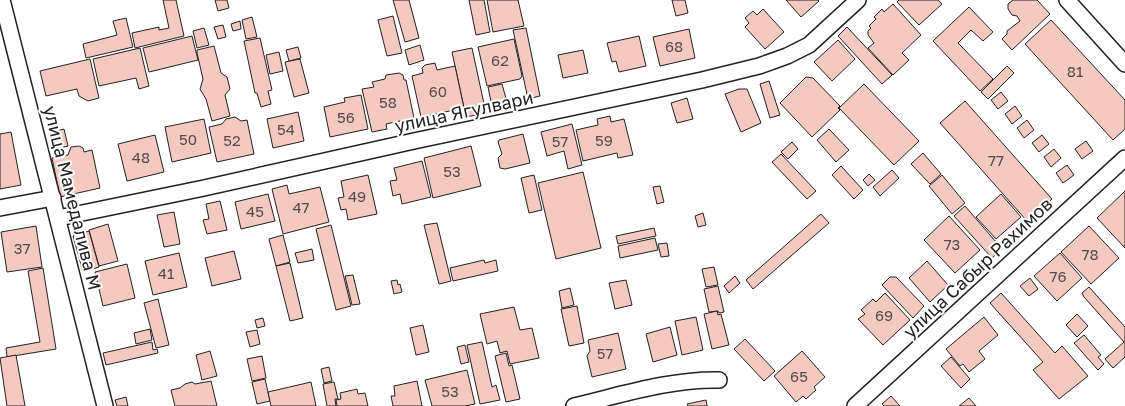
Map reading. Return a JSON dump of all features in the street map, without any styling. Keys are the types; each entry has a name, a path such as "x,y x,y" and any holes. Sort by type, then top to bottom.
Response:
{"street":[{"name":"улица Мамедалива М","path":"2,0 105,406"},
{"name":"улица Ягулвари","path":"58,218 204,188 759,66 787,56 809,45 858,0"},
{"path":"1067,0 1125,64"},
{"name":"улица Сабыр Рахимов","path":"855,406 1125,158"},
{"path":"0,208 53,198"},
{"path":"574,406 679,382 697,379 719,380"}],"building":[{"path":"163,0 176,0 184,36 135,48 132,33 159,27 159,30 169,28"},
{"path":"215,0 227,0 229,8 218,11"},
{"path":"393,0 409,0 419,38 405,42"},
{"path":"469,0 484,0 490,32 476,35"},
{"path":"487,0 518,0 524,26 493,32"},
{"path":"672,0 685,0 688,13 676,16"},
{"path":"786,0 818,0 819,1 801,17"},
{"path":"899,0 938,0 942,4 919,25 897,2"},
{"path":"1013,0 1037,0 1050,14 1012,50 1002,39 1007,34 1007,31 1020,21 1008,9 1008,4"},
{"path":"893,4 921,35 902,53 909,60 893,75 868,48 874,43 868,35 868,31 871,28 869,26 876,19 874,17 882,9 884,12"},
{"path":"969,7 993,32 983,41 971,30 958,43 993,79 980,91 933,41"},
{"path":"763,9 784,32 765,49 745,27 749,23 745,18 753,11 757,15"},
{"path":"393,16 402,53 387,56 378,20"},
{"path":"252,17 257,37 246,39 242,20"},
{"path":"126,18 133,47 86,58 83,44 117,35 113,21"},
{"path":"1051,20 1125,100 1125,129 1113,140 1025,44"},
{"path":"240,21 241,29 233,31 231,24"},
{"path":"223,25 226,37 218,39 214,27"},
{"path":"847,27 892,75 882,84 838,36"},
{"path":"204,28 209,45 197,48 193,31"},
{"path":"526,28 540,96 528,99 513,30"},
{"path":"689,29 695,58 660,66 653,37"},
{"path":"192,36 198,60 149,72 143,48"},
{"path":"639,36 646,66 619,72 616,61 612,62 607,43"},
{"path":"260,38 272,90 268,91 271,104 261,107 257,93 255,93 244,41"},
{"path":"514,39 522,76 520,79 487,86 478,47"},
{"path":"838,40 855,59 832,81 814,62"},
{"path":"420,45 424,60 409,65 405,50"},
{"path":"214,46 221,73 227,77 230,89 225,95 230,116 212,121 206,99 200,89 203,79 197,50"},
{"path":"298,47 301,58 289,61 286,50"},
{"path":"140,48 149,86 139,89 136,78 99,86 93,59"},
{"path":"472,48 486,113 466,117 452,52"},
{"path":"583,50 588,73 563,78 558,55"},
{"path":"279,52 283,71 270,74 266,55"},
{"path":"90,59 99,98 88,101 79,96 77,89 46,96 40,71"},
{"path":"300,59 309,93 294,97 285,62"},
{"path":"435,63 437,70 455,66 464,108 421,117 412,76 423,73 422,68 425,65"},
{"path":"1007,66 1014,73 988,99 981,92"},
{"path":"399,73 406,80 414,118 386,124 387,129 372,132 362,89 374,87 372,82 385,79 386,75"},
{"path":"806,77 813,78 840,106 838,108 840,110 812,137 780,103"},
{"path":"769,81 780,115 770,118 760,84"},
{"path":"502,84 507,102 492,106 488,87"},
{"path":"864,84 919,141 894,165 839,108"},
{"path":"739,89 747,89 761,123 741,132 725,94"},
{"path":"1001,92 1008,101 998,109 991,100"},
{"path":"361,95 368,129 330,137 324,107 345,102 344,98"},
{"path":"687,98 693,119 677,123 671,103"},
{"path":"965,101 1052,199 1027,221 940,123"},
{"path":"1015,106 1022,116 1012,124 1005,114"},
{"path":"298,112 304,141 273,148 267,119"},
{"path":"610,116 611,122 624,119 633,155 618,158 617,153 583,161 576,130 598,125 597,119"},
{"path":"235,117 241,121 247,120 254,154 217,162 209,127 222,124 226,119"},
{"path":"204,119 211,153 172,162 165,127"},
{"path":"1027,120 1034,130 1024,138 1017,128"},
{"path":"572,124 582,165 568,169 564,151 547,156 541,132"},
{"path":"64,129 68,146 56,149 52,132"},
{"path":"829,129 849,150 836,162 817,140"},
{"path":"11,132 21,185 0,189 0,134"},
{"path":"523,134 530,163 505,169 500,168 498,158 502,154 499,140"},
{"path":"155,135 164,172 127,181 118,144"},
{"path":"1042,135 1049,144 1039,152 1032,143"},
{"path":"1086,141 1093,151 1082,159 1075,149"},
{"path":"792,142 798,149 788,159 781,152"},
{"path":"79,146 83,148 84,152 92,150 100,188 60,197 52,158 68,155 71,147"},
{"path":"471,146 481,186 433,198 424,158"},
{"path":"1054,149 1061,158 1051,167 1044,157"},
{"path":"923,153 941,174 930,184 911,164"},
{"path":"781,154 816,191 807,199 772,162"},
{"path":"422,161 431,197 402,204 400,194 393,196 390,181 397,180 394,168"},
{"path":"1067,165 1074,175 1063,183 1056,173"},
{"path":"841,166 863,190 854,199 832,175"},
{"path":"892,170 899,178 880,196 873,187"},
{"path":"583,172 601,248 556,259 538,183"},
{"path":"869,174 875,180 868,186 863,180"},
{"path":"368,175 377,214 348,220 346,209 341,210 338,198 344,197 341,181"},
{"path":"534,175 542,210 529,213 521,178"},
{"path":"942,175 965,203 952,214 929,186"},
{"path":"287,185 289,194 320,187 329,222 283,234 272,189"},
{"path":"660,186 664,202 657,204 653,187"},
{"path":"1125,191 1125,248 1097,218"},
{"path":"268,194 275,221 241,229 235,202"},
{"path":"1001,194 1021,217 996,239 976,217"},
{"path":"220,201 227,230 207,234 203,220 209,219 206,204"},
{"path":"965,206 1002,249 992,258 954,216"},
{"path":"174,212 180,244 164,247 157,215"},
{"path":"703,213 706,225 698,227 695,216"},
{"path":"821,214 829,223 753,289 746,280"},
{"path":"949,216 980,250 955,273 924,240"},
{"path":"437,223 451,281 439,284 424,225"},
{"path":"108,224 118,261 99,266 89,230"},
{"path":"331,225 351,306 336,310 316,229"},
{"path":"36,226 42,267 7,272 1,232"},
{"path":"1089,226 1119,258 1091,284 1061,252"},
{"path":"654,228 656,236 618,244 616,236"},
{"path":"89,231 99,267 83,272 73,236"},
{"path":"283,235 290,262 276,266 269,239"},
{"path":"655,238 658,250 620,258 618,246"},
{"path":"667,243 669,256 661,257 658,244"},
{"path":"312,249 314,260 298,263 295,253"},
{"path":"234,251 241,279 212,286 205,258"},
{"path":"179,253 187,287 153,295 145,261"},
{"path":"1060,253 1082,278 1057,301 1034,276"},
{"path":"484,260 485,263 496,260 498,271 453,281 450,268"},
{"path":"927,261 948,285 930,302 909,278"},
{"path":"290,263 303,318 290,321 276,266"},
{"path":"127,264 135,298 103,306 95,272"},
{"path":"714,267 718,285 706,287 702,269"},
{"path":"43,268 56,349 7,357 6,348 40,342 28,271"},
{"path":"353,275 360,304 352,305 345,276"},
{"path":"735,276 740,283 729,293 724,286"},
{"path":"890,277 896,277 924,306 913,318 882,285"},
{"path":"1030,278 1038,289 1029,296 1020,286"},
{"path":"397,280 402,292 394,294 391,281"},
{"path":"626,280 632,305 615,309 609,283"},
{"path":"718,286 724,312 709,312 704,289"},
{"path":"1089,287 1125,327 1125,357 1113,368 1105,359 1124,342 1084,297 1082,293"},
{"path":"570,288 574,305 562,308 559,291"},
{"path":"885,293 910,320 883,345 858,319 865,314 861,310 873,299 876,302"},
{"path":"1001,293 1055,353 1062,346 1088,376 1059,399 1033,370 1043,362 990,303"},
{"path":"158,299 169,345 156,348 144,303"},
{"path":"577,306 584,343 569,346 561,309"},
{"path":"514,307 520,330 532,328 539,358 510,364 507,351 500,353 497,341 487,344 480,314"},
{"path":"717,311 718,315 721,314 729,345 712,349 704,314"},
{"path":"1077,314 1088,326 1077,337 1066,325"},
{"path":"696,317 703,350 682,355 675,321"},
{"path":"984,317 998,335 979,351 985,359 969,372 963,364 960,366 946,349"},
{"path":"263,318 265,326 257,328 255,320"},
{"path":"423,325 429,352 416,355 410,328"},
{"path":"670,327 677,355 653,362 646,334"},
{"path":"150,329 152,340 136,344 134,333"},
{"path":"257,330 260,344 250,347 246,332"},
{"path":"618,333 626,369 592,377 587,356 590,351 588,340"},
{"path":"1084,335 1101,355 1098,357 1104,364 1098,370 1074,343"},
{"path":"745,339 775,371 764,381 734,349"},
{"path":"152,342 153,350 157,349 158,353 106,365 103,353"},
{"path":"482,342 492,387 496,385 500,400 480,404 467,345"},
{"path":"465,345 469,362 461,364 457,347"},
{"path":"210,351 217,376 202,380 196,355"},
{"path":"802,351 825,377 814,387 816,390 806,399 803,396 796,402 774,376"},
{"path":"506,353 509,366 512,365 520,399 506,402 495,356"},
{"path":"16,355 25,406 7,406 0,358"},
{"path":"262,356 266,378 252,381 247,359"},
{"path":"951,357 970,379 961,388 941,366"},
{"path":"329,367 332,381 324,383 321,369"},
{"path":"467,370 475,404 465,406 432,406 425,380"},
{"path":"265,379 270,401 257,404 252,382"},
{"path":"211,381 217,406 175,406 171,390 192,382 195,384"},
{"path":"417,381 422,406 393,406 391,396 395,396 394,386"},
{"path":"311,382 316,406 271,406 268,392"},
{"path":"334,382 338,399 335,399 336,406 327,406 323,384"},
{"path":"357,389 358,394 365,393 368,406 337,406 336,400 341,399 340,393"},
{"path":"891,396 900,406 884,406 882,404"},
{"path":"126,397 128,406 117,406 115,400"},
{"path":"969,398 976,406 959,406"},
{"path":"706,400 707,406 688,406 687,404"}]}
